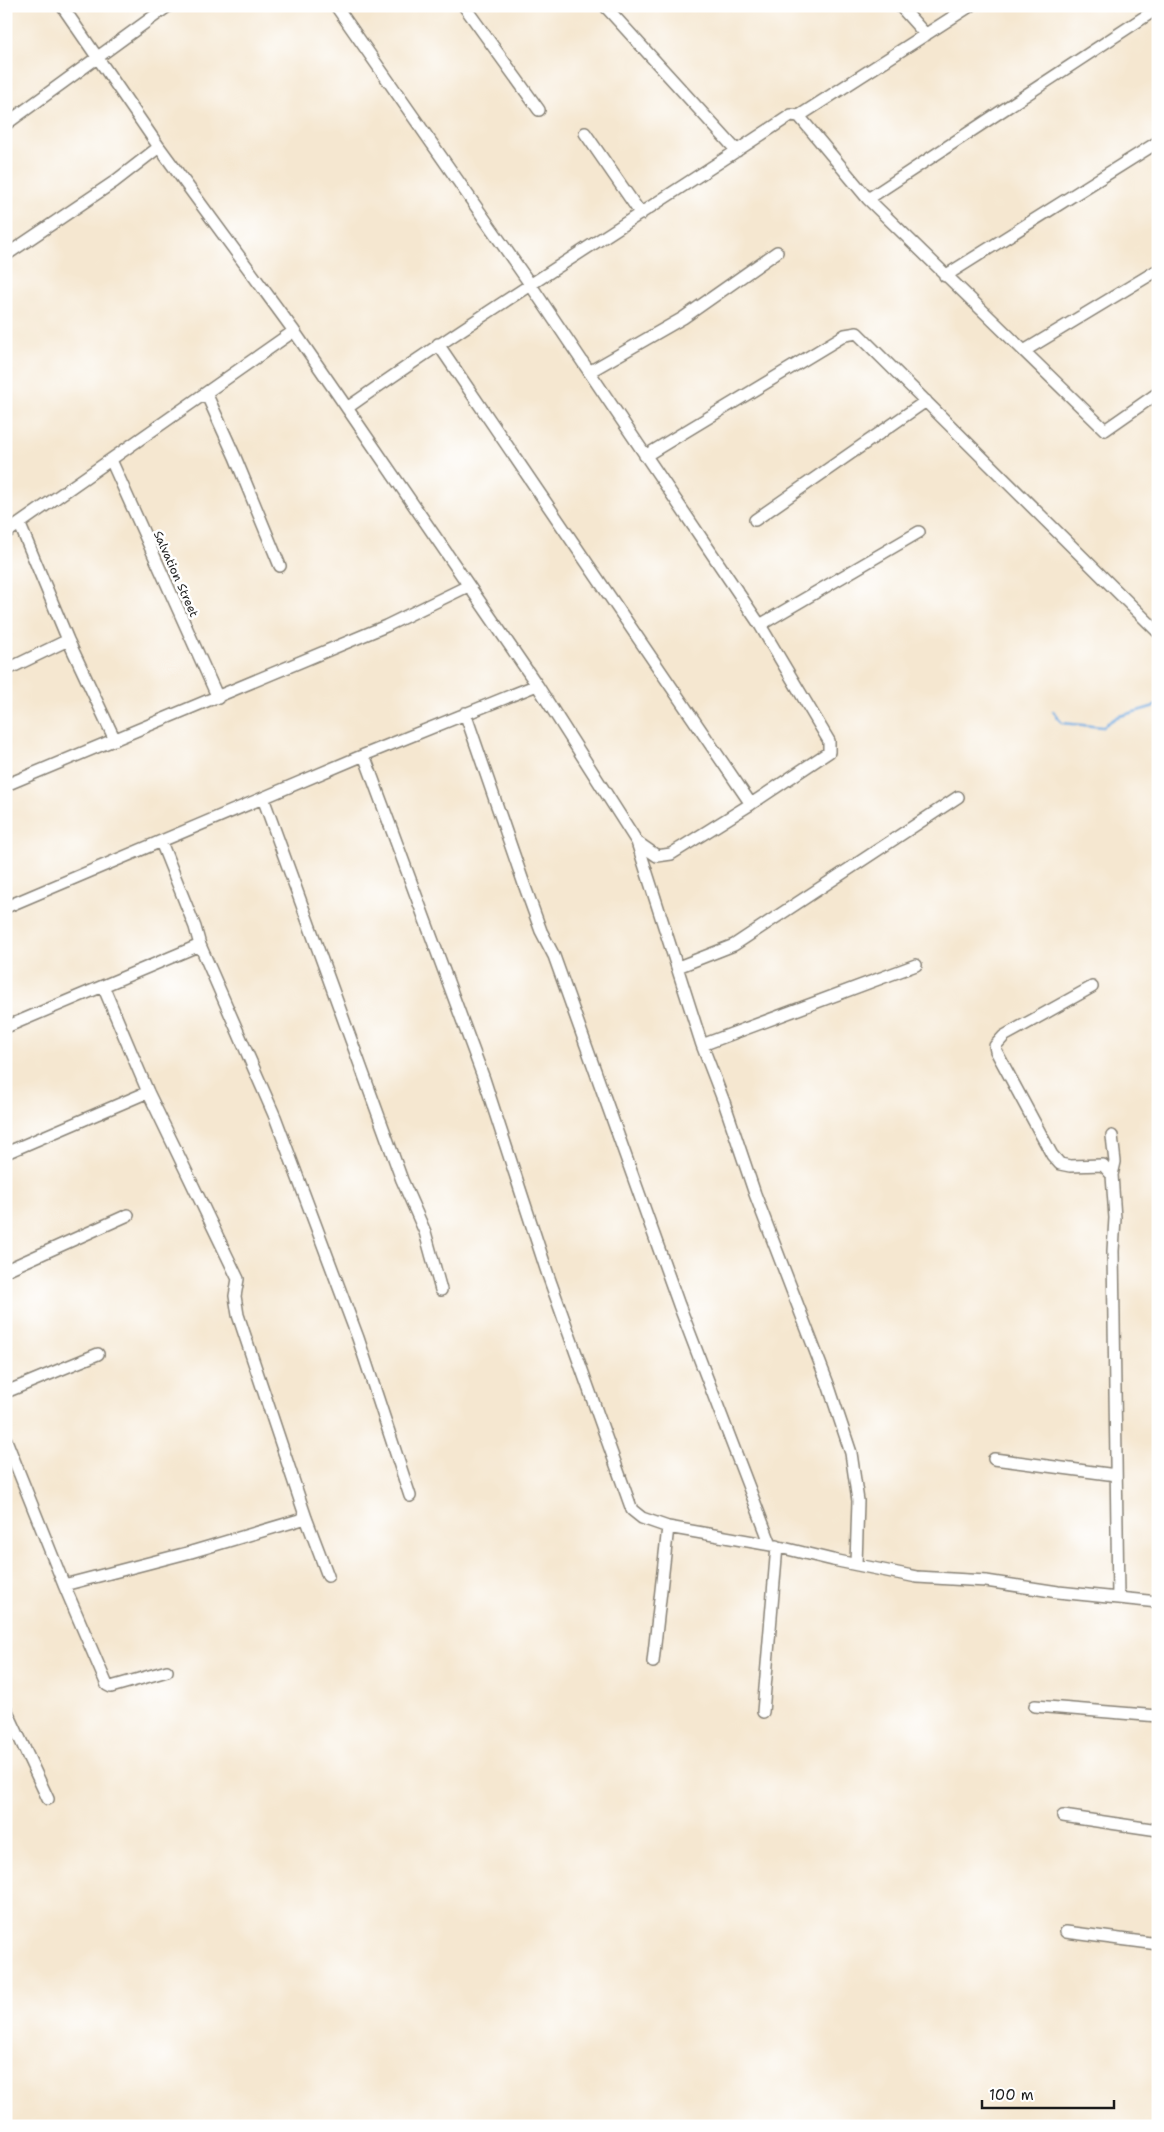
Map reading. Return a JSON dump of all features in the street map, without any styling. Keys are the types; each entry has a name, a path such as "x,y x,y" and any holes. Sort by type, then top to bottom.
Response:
{"street":[{"path":"62,6 160,147 294,331 347,408 537,685 637,842 702,1045 724,1102 755,1194 828,1384 851,1453 858,1502 856,1564"},
{"path":"6,124 168,6"},
{"path":"336,6 530,284 760,625 829,741 829,752 671,854 657,856 637,842"},
{"path":"464,6 539,110"},
{"path":"605,6 736,151"},
{"path":"900,6 926,35"},
{"path":"347,408 438,344 791,115 799,116 970,6"},
{"path":"868,199 1158,8"},
{"path":"799,116 868,199 1105,430 1158,393"},
{"path":"585,133 641,214"},
{"path":"945,276 1158,142"},
{"path":"6,255 114,182 160,147"},
{"path":"588,372 684,318 777,252"},
{"path":"1024,351 1158,270"},
{"path":"6,533 294,331"},
{"path":"645,456 850,333 857,332 1158,632"},
{"path":"438,344 751,804"},
{"path":"206,393 280,566"},
{"path":"755,520 926,401"},
{"name":"Salvation Street","path":"111,460 218,698"},
{"path":"20,525 68,640 116,740"},
{"path":"760,625 919,532"},
{"path":"6,785 218,698 386,626 468,586"},
{"path":"6,670 68,640"},
{"path":"6,907 364,755 537,685"},
{"path":"465,713 516,863 541,931 554,956 679,1305 774,1546 763,1712"},
{"path":"364,755 484,1079 548,1275 632,1510 642,1518 668,1527 774,1546 917,1577 986,1581 1058,1592 1158,1602"},
{"path":"678,967 734,945 958,797"},
{"path":"263,798 392,1154 425,1232 441,1290"},
{"path":"162,842 195,927 200,945 275,1117 358,1338 410,1496"},
{"path":"6,1027 200,945"},
{"path":"702,1045 916,965"},
{"path":"103,986 148,1092 238,1279 235,1296 238,1315 306,1518 328,1576"},
{"path":"1092,987 1004,1036 995,1046 1052,1155 1060,1164 1070,1166 1103,1166 1112,1175"},
{"path":"6,1153 148,1092"},
{"path":"1112,1136 1115,1162 1112,1175 1115,1218 1113,1251 1118,1598"},
{"path":"6,1270 128,1215"},
{"path":"6,1392 98,1354"},
{"path":"6,1440 64,1585 108,1685 111,1686 167,1671"},
{"path":"994,1459 1116,1475"},
{"path":"64,1585 191,1552 306,1518"},
{"path":"653,1662 668,1527"},
{"path":"1036,1706 1158,1716"},
{"path":"6,1708 48,1799"},
{"path":"1063,1816 1158,1830"},
{"path":"1066,1932 1158,1944"}],"waterway":[{"path":"1053,711 1062,723 1102,727 1117,717 1158,705"}]}
